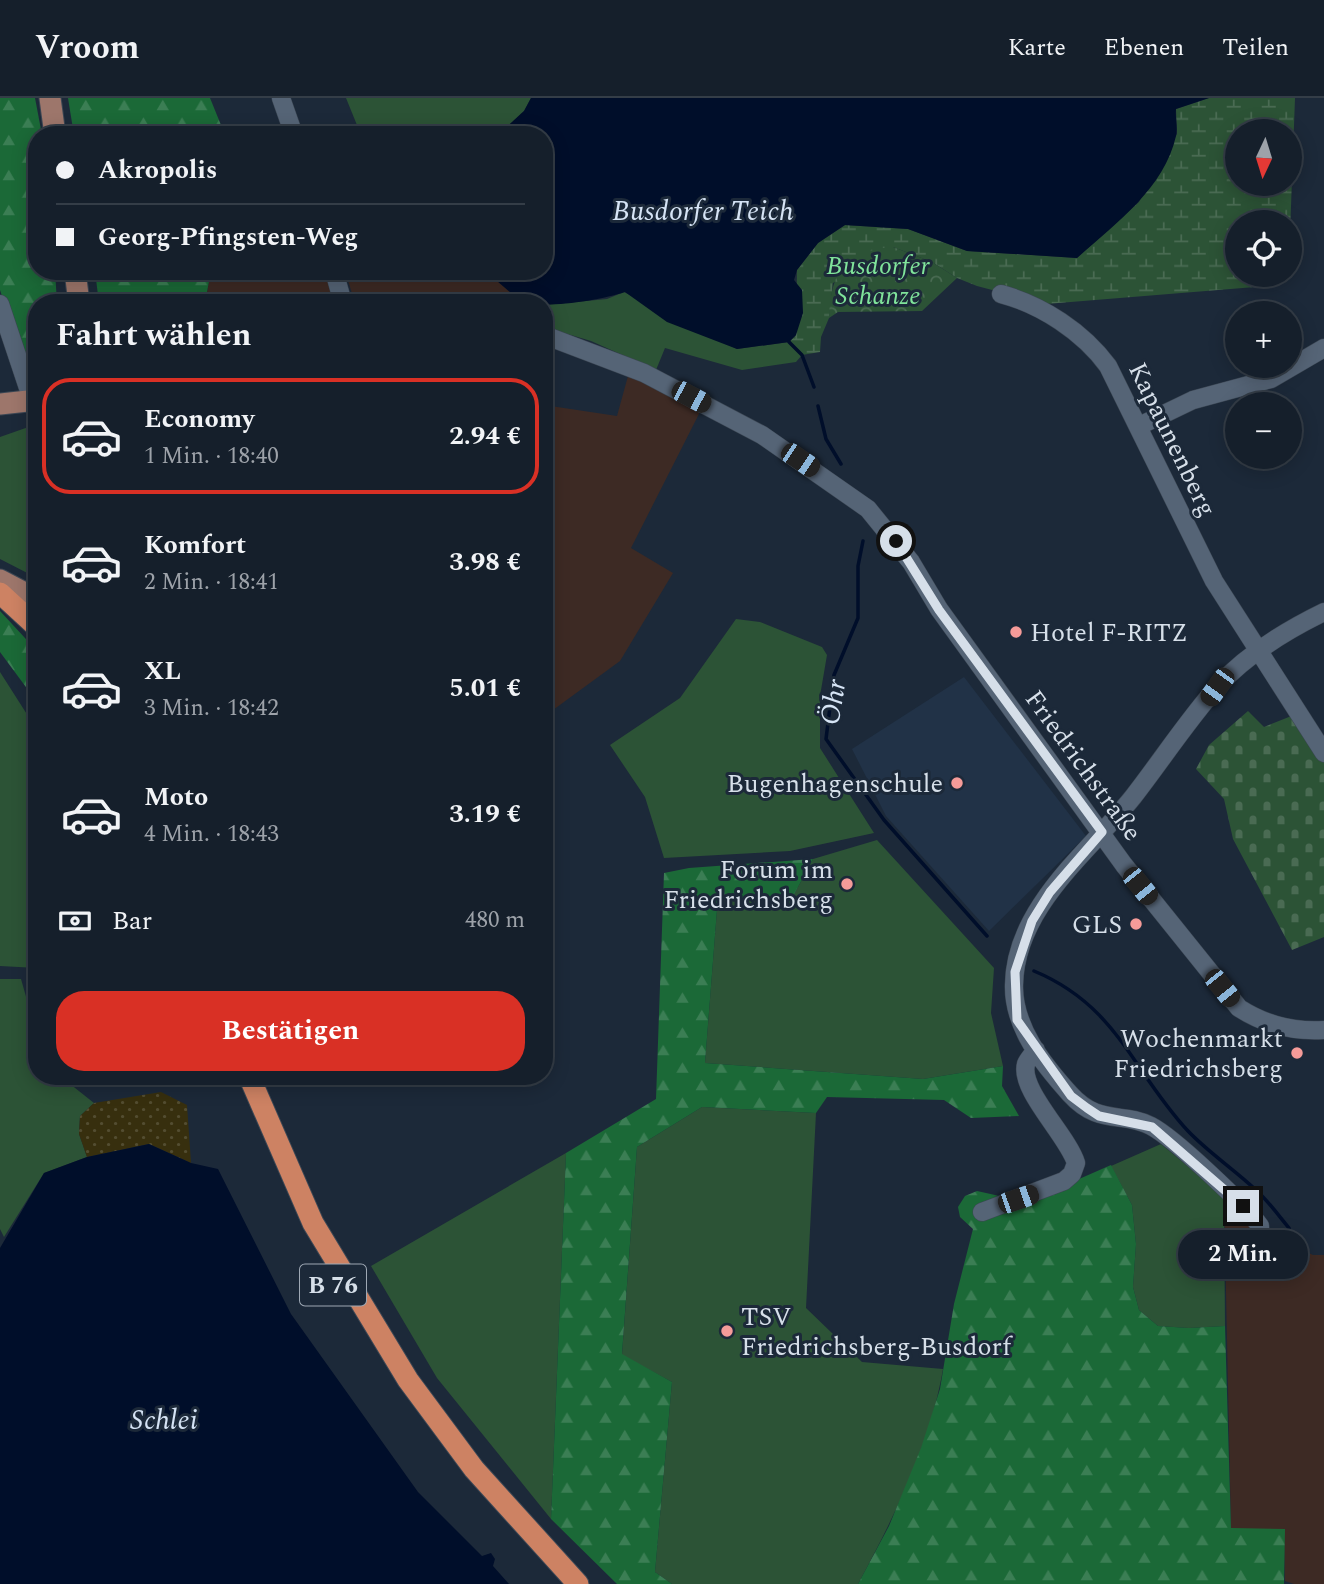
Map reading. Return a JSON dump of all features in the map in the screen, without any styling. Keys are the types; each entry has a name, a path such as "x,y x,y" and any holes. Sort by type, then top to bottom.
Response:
{"highway":[{"path":"0,593 28,619"},
{"name":"B 76","path":"239,1085 264,1150 301,1228 397,1387 462,1475 561,1584"},
{"name":"B 76","path":"253,1085 313,1223 408,1380 474,1469 578,1584"}],"main road":[{"path":"50,98 54,126"},
{"path":"0,404 28,401"},
{"path":"0,580 28,593"}],"street":[{"path":"281,98 291,126"},
{"name":"Kapaunenberg","path":"1001,294 1016,298 1050,316 1092,344 1108,366 1214,581 1324,753"},
{"path":"0,304 28,383"},
{"name":"Friedrichstraße","path":"553,338 644,373 762,435 868,509 911,562 939,610 1124,865 1239,1008 1260,1021 1309,1031 1324,1030"},
{"path":"1139,426 1193,400 1271,379 1324,348"},
{"path":"1261,1270 1260,1226 1243,1206 1152,1127 1099,1116 1071,1096 1017,1020 1014,984 1017,959 1032,921 1050,892 1102,832 1217,687 1258,650 1324,612"},
{"path":"982,1212 1064,1181 1072,1174 1076,1163 1068,1143 1026,1077 1026,1063 1036,1050"}],"shaded area":[{"path":"209,280 331,280 335,294 207,294"},
{"path":"348,280 499,280 516,294 352,294"},
{"path":"628,376 702,408 631,548 673,573 620,661 553,710 553,406 617,416"},
{"name":"Bugenhagenschule","path":"964,677 1086,836 989,931 886,816 852,749"},
{"path":"1224,1196 1250,1225 1313,1255 1324,1255 1324,1584 1294,1584 1285,1581 1284,1529 1231,1529"}],"green space":[{"path":"0,98 35,98 40,126 28,126 28,280 56,280 56,294 28,294 28,367 22,357 0,290"},
{"path":"68,98 210,98 221,126 73,126"},
{"path":"346,98 531,98 524,111 508,126 357,126"},
{"path":"1209,98 1295,98 1294,119 1225,119 1225,196 1291,196 1291,210 1225,210 1225,287 1255,287 1046,304 977,286 957,278 932,262 893,247 833,283 829,318 821,337 820,352 802,355 789,342 796,335 797,270 818,243 845,225 908,229 967,251 1077,258 1139,202 1177,134 1176,109"},
{"name":"Busdorfer Schanze","path":"893,247 932,262 957,278 922,311 838,312 829,318 833,288 843,266 863,252"},
{"path":"96,280 209,280 207,294 98,294"},
{"path":"624,292 737,349 789,342 802,355 796,362 742,370 665,348 656,370 591,341 553,330 553,304 607,299"},
{"path":"28,427 28,573 0,559 0,437"},
{"path":"0,611 28,641 28,690 0,652"},
{"path":"736,619 760,622 822,647 827,655 820,696 820,748 874,833 790,851 664,858 645,797 610,745 680,698"},
{"path":"0,672 28,716 28,968 0,966"},
{"path":"1248,711 1264,727 1294,715 1324,758 1324,937 1292,950 1233,839 1224,799 1196,769 1209,745"},
{"path":"877,840 994,968 991,1013 1003,1066 923,1079 705,1063 718,897 790,902 813,859"},
{"path":"813,859 790,902 718,897 705,1063 923,1079 1003,1066 1002,1086 1019,1116 971,1118 944,1100 827,1097 816,1113 702,1107 637,1147 622,1354 672,1382 655,1572 672,1584 617,1584 551,1519 566,1153 656,1099 664,873 689,868"},
{"path":"0,979 21,979 28,1004 28,1085 71,1085 94,1103 80,1116 79,1134 87,1157 44,1173 4,1237 0,1229"},
{"name":"TSV Friedrichsberg-Busdorf","path":"702,1107 816,1113 806,1308 862,1362 943,1369 920,1453 885,1533 858,1584 672,1584 655,1572 672,1382 622,1355 637,1147"},
{"path":"1161,1144 1224,1196 1225,1326 1158,1326 1139,1310 1133,1287 1136,1244 1132,1205 1111,1166"},
{"path":"566,1153 551,1519 437,1378 371,1266"},
{"path":"1111,1165 1132,1205 1136,1244 1133,1287 1139,1310 1158,1326 1225,1326 1231,1528 1285,1529 1284,1584 858,1584 889,1526 921,1448 940,1389 954,1304 973,1229 960,1217 958,1207 965,1196 977,1191 1004,1197 1070,1183"}],"sand":[{"path":"161,1092 187,1105 191,1163 149,1144 87,1157 79,1134 80,1116 94,1103"}],"water":[{"name":"Busdorfer Teich","path":"531,98 1209,98 1176,109 1176,136 1161,173 1136,204 1077,258 967,251 908,229 845,225 818,243 797,270 794,280 802,290 803,313 796,335 789,342 737,349 667,322 625,292 603,298 553,305 553,294 513,294 496,280 553,280 553,126 508,126 524,111"},
{"name":"Schlei","path":"149,1144 191,1163 218,1169 291,1314 418,1492 482,1556 491,1553 495,1559 493,1566 509,1584 0,1584 0,1248 44,1173 87,1157"}],"waterway":[{"name":"Öhr","path":"789,342 802,355 814,387"},
{"name":"Öhr","path":"818,406 826,439 841,464"},
{"name":"Öhr","path":"863,541 858,566 858,618 834,675 826,739 884,820 987,936"},
{"name":"Öhr","path":"1034,971 1062,985 1086,1002 1105,1021 1188,1131 1257,1191 1289,1228"}],"place":[{"name":"Hotel F-RITZ","path":"1016,632"},
{"name":"Bugenhagenschule","path":"957,783"},
{"name":"Forum im Friedrichsberg","path":"847,884"},
{"name":"GLS","path":"1136,924"},
{"name":"Wochenmarkt Friedrichsberg","path":"1297,1053"},
{"name":"TSV Friedrichsberg-Busdorf","path":"727,1331"}],"route":[{"path":"896,541 939,610 1102,832 1050,892 1032,921 1017,959 1015,972 1014,1002 1017,1020 1071,1096 1099,1116 1152,1127 1243,1206"}]}
